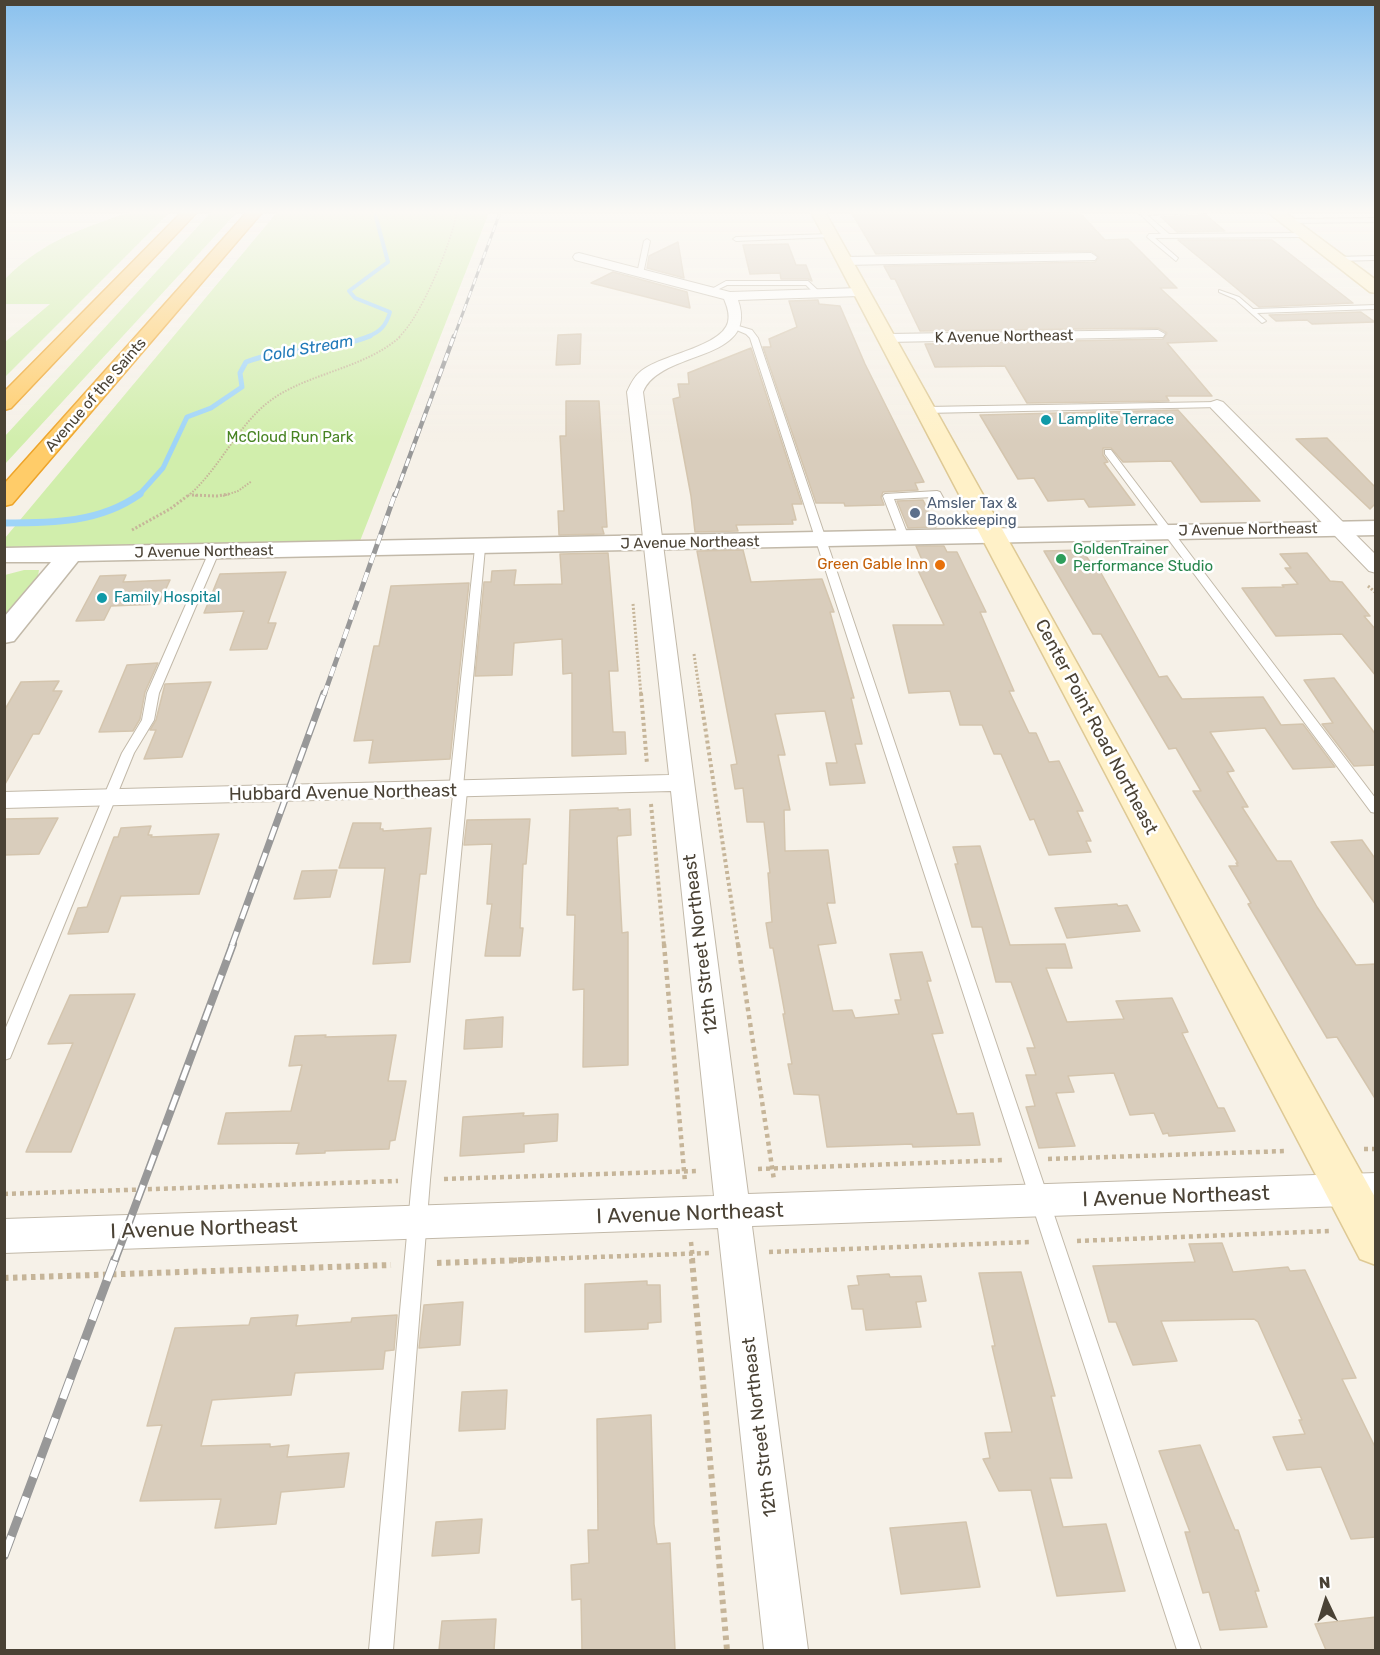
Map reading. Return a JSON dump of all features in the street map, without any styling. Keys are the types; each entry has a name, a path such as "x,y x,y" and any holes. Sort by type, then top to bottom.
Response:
{"highway":[{"path":"4,404 117,287"},
{"name":"Avenue of the Saints","path":"12,490 191,287"}],"main road":[{"name":"Center Point Road Northeast","path":"858,287 992,536 1361,1190 1376,1244"}],"street":[{"path":"694,287 721,294 860,292"},
{"path":"721,294 735,315 735,326"},
{"name":"12th Street Northeast","path":"735,326 727,336 713,345 660,365 643,377 634,392 786,1650"},
{"name":"K Avenue Northeast","path":"886,338 1158,334"},
{"path":"1217,405 1376,567"},
{"name":"J Avenue Northeast","path":"4,555 480,548 1376,528"},
{"path":"4,635 71,554"},
{"name":"Hubbard Avenue Northeast","path":"4,800 458,791 682,783"},
{"name":"I Avenue Northeast","path":"4,1236 1361,1190"}],"lane":[{"path":"721,294 724,287"},
{"path":"812,287 818,294"},
{"path":"1221,291 1237,298 1262,321"},
{"path":"1251,311 1376,307"},
{"path":"735,326 749,332 754,338 823,540 1189,1650"},
{"path":"925,410 1217,405"},
{"path":"1108,452 1376,809"},
{"path":"904,538 888,496 937,495 942,506 975,505"},
{"path":"381,1650 417,1222 480,548"},
{"path":"4,1053 128,753 148,720 153,693 214,552"}],"path":[{"path":"131,530 172,510 192,495 264,405 306,380 381,349 408,330 428,287"},
{"path":"192,495 228,496 242,491 252,481"},
{"path":"632,593 648,770"},
{"path":"694,648 774,1182"},
{"path":"651,799 685,1184"},
{"path":"4,1194 699,1171"},
{"path":"691,1236 727,1650"},
{"path":"4,1278 709,1253"}],"green space":[{"path":"5,287 95,287 5,377 5,342 50,304 5,304"},
{"path":"142,287 168,287 5,464 5,436"},
{"name":"McCloud Run Park","path":"214,287 460,287 360,541 5,547 5,538"},
{"path":"24,570 39,570 38,576 5,619 5,575"}],"building":[{"path":"608,287 669,287 687,292 690,308"},
{"path":"899,287 1176,287 1160,288 1217,341 1167,343 1212,396 1166,396 1169,401 1027,403 1005,366 935,367 925,344 1163,339 1167,333 1158,328 920,331"},
{"path":"1235,287 1333,287 1353,303 1259,307"},
{"path":"818,300 819,304 840,306 865,364 924,482 915,483 918,490 883,492 881,497 884,505 845,506 844,503 816,503 763,347 771,347 769,339 797,327 789,301"},
{"path":"1361,312 1375,322 1312,324 1307,320 1276,321 1269,315"},
{"path":"581,334 580,364 556,365 558,335"},
{"path":"751,348 802,504 792,504 796,520 792,520 793,524 736,525 738,531 695,532 691,496 673,399 680,397 678,384 689,384 688,373"},
{"path":"566,401 599,401 607,527 602,527 604,534 559,535 558,511 564,511 560,436 566,436"},
{"path":"1178,410 1260,501 1201,502 1171,461 1123,462 1111,448 1103,448 1103,455 1108,462 1104,463 1135,505 1089,507 1084,499 1048,501 1034,478 1018,479 980,415"},
{"path":"1327,438 1376,488 1376,503 1370,509 1296,439"},
{"name":"Amsler Tax & Bookkeeping","path":"923,500 936,527 908,528 897,501"},
{"path":"916,546 944,546 947,552 957,552 986,612 980,612 1014,691 1009,691 1029,733 1036,733 1049,762 1059,761 1083,811 1077,811 1091,841 1086,841 1091,852 1049,855 1034,819 1030,820 1001,754 994,754 982,725 960,725 950,691 909,693 893,625 944,625 914,562 922,560"},
{"path":"743,550 751,582 822,579 834,612 830,612 854,698 851,698 862,744 855,744 865,783 830,785 826,763 837,763 825,711 775,714 785,755 778,755 790,810 784,810 785,851 828,850 835,903 827,903 836,943 818,945 833,1011 852,1010 855,1018 899,1014 895,1000 901,1000 890,954 922,952 931,981 927,981 943,1033 932,1034 957,1114 973,1113 980,1145 913,1147 912,1144 827,1147 819,1095 794,1094 788,1064 792,1064 783,1014 785,1014 766,923 772,922 768,873 770,873 764,822 747,822 743,788 735,789 731,765 737,764 697,551"},
{"path":"1082,550 1097,572 1101,573 1159,677 1167,676 1182,699 1263,697 1281,725 1303,724 1335,767 1293,769 1265,728 1210,732 1234,771 1227,772 1248,807 1242,807 1277,861 1291,861 1317,907 1356,965 1376,964 1376,1100 1337,1037 1327,1038 1248,904 1251,903 1229,866 1238,866 1236,863 1238,863 1193,791 1201,791 1176,748 1169,749 1101,634 1093,634 1044,551"},
{"path":"608,553 618,671 609,671 613,732 625,732 626,754 572,756 572,673 563,674 562,639 514,643 512,675 475,676 484,582 491,582 492,571 516,570 514,585 562,584 560,554"},
{"path":"1307,553 1330,581 1342,582 1370,616 1364,616 1376,630 1376,676 1342,634 1276,636 1242,588 1284,587 1282,585 1298,584 1285,568 1291,568 1280,554"},
{"path":"286,572 268,623 276,623 267,649 230,650 244,611 204,613 220,574"},
{"path":"126,575 123,582 170,580 159,604 111,606 104,620 76,621 100,576"},
{"path":"469,583 450,759 369,763 373,740 354,741 374,646 379,646 391,586"},
{"path":"158,663 145,692 140,719 133,731 99,732 127,665"},
{"path":"1334,678 1376,735 1376,765 1354,766 1322,724 1333,723 1304,680"},
{"path":"59,681 53,691 62,691 39,734 33,734 4,786 4,711 21,682"},
{"path":"211,682 182,757 144,759 156,730 150,730 156,720 165,684"},
{"path":"618,808 618,810 630,809 631,835 617,838 622,933 628,932 628,1065 583,1067 584,989 573,990 575,915 567,915 570,810"},
{"path":"58,818 39,854 4,855 4,819"},
{"path":"530,819 526,864 523,864 520,928 523,928 520,956 485,956 492,904 487,904 492,844 464,845 467,820"},
{"path":"353,823 381,823 380,829 383,831 431,828 426,874 420,874 410,962 373,964 385,868 339,868"},
{"path":"151,826 148,835 152,835 151,837 219,834 199,894 121,896 108,932 68,934 78,908 87,907 114,837 118,837 121,828"},
{"path":"1362,840 1376,860 1376,905 1331,842"},
{"path":"980,846 1010,945 1065,944 1072,968 1046,968 1067,1022 1124,1019 1116,1001 1172,998 1188,1032 1182,1033 1218,1108 1224,1108 1235,1131 1169,1136 1168,1133 1163,1134 1154,1113 1130,1115 1114,1073 1068,1076 1074,1092 1056,1093 1075,1146 1039,1148 1026,1107 1035,1106 1026,1075 1036,1075 1027,1048 1035,1048 1011,982 996,982 982,927 972,927 955,864 958,864 953,847"},
{"path":"337,870 330,897 294,899 302,871"},
{"path":"1117,904 1118,906 1127,905 1140,931 1067,938 1055,908"},
{"path":"135,994 71,1152 26,1152 73,1043 48,1044 70,995"},
{"path":"503,1017 502,1047 464,1049 466,1020"},
{"path":"326,1035 325,1037 396,1035 388,1081 406,1081 395,1140 390,1141 389,1149 296,1154 299,1143 218,1144 226,1113 291,1111 302,1065 289,1066 295,1036"},
{"path":"524,1113 523,1116 558,1114 557,1141 524,1144 524,1152 460,1156 463,1117"},
{"path":"1222,1243 1233,1272 1288,1267 1290,1271 1305,1270 1356,1378 1342,1379 1376,1449 1376,1537 1351,1539 1321,1467 1287,1470 1273,1437 1305,1434 1299,1420 1302,1420 1258,1322 1254,1319 1161,1321 1177,1361 1133,1365 1116,1322 1109,1322 1093,1266 1195,1262 1189,1244"},
{"path":"1021,1272 1055,1396 1051,1396 1072,1478 1050,1478 1063,1527 1106,1524 1125,1591 1057,1596 1031,1490 999,1491 983,1459 990,1458 985,1433 1012,1432 992,1346 995,1346 979,1273"},
{"path":"889,1274 890,1277 921,1276 926,1301 916,1302 921,1327 866,1330 863,1309 852,1309 848,1286 859,1285 857,1276"},
{"path":"647,1281 647,1285 660,1285 661,1322 648,1323 648,1329 585,1332 585,1284"},
{"path":"463,1302 460,1345 419,1348 424,1305"},
{"path":"298,1315 296,1326 351,1322 352,1318 397,1315 394,1350 385,1351 383,1369 295,1373 291,1395 212,1400 201,1446 289,1445 287,1457 349,1453 344,1487 281,1492 276,1524 215,1528 221,1499 140,1501 162,1425 147,1426 175,1328 249,1325 251,1318"},
{"path":"507,1390 505,1429 459,1431 462,1392"},
{"path":"651,1415 654,1524 657,1544 670,1543 675,1650 582,1650 581,1599 572,1600 571,1565 589,1563 588,1530 598,1530 597,1419"},
{"path":"1200,1445 1235,1530 1238,1530 1259,1591 1255,1591 1267,1627 1220,1630 1209,1592 1203,1593 1185,1532 1190,1532 1159,1451"},
{"path":"482,1519 479,1553 432,1556 436,1522"},
{"path":"966,1522 980,1587 901,1594 890,1528"},
{"path":"1376,1617 1376,1650 1326,1650 1315,1624"},
{"path":"496,1619 494,1650 439,1650 442,1621"}],"waterway":[{"name":"Cold Stream","path":"354,287 349,291 355,298 390,312 382,328 367,337"},
{"name":"Cold Stream","path":"139,494 163,468 187,417 211,408 242,387 240,373 246,362 277,354 340,345 367,337"},
{"name":"Cold Stream","path":"4,523 40,523 92,516 125,504 139,494"}],"railway":[{"path":"454,337 472,287"},
{"path":"395,496 454,336"},
{"path":"324,695 395,494"},
{"path":"232,945 324,693"},
{"path":"115,1260 233,944"},
{"path":"4,1556 115,1259"}],"place":[{"name":"Lamplite Terrace","path":"1046,420"},
{"name":"Amsler Tax & Bookkeeping","path":"915,513"},
{"name":"GoldenTrainer Performance Studio","path":"1061,559"},
{"name":"Green Gable Inn","path":"940,565"},
{"name":"Family Hospital","path":"102,598"}]}
